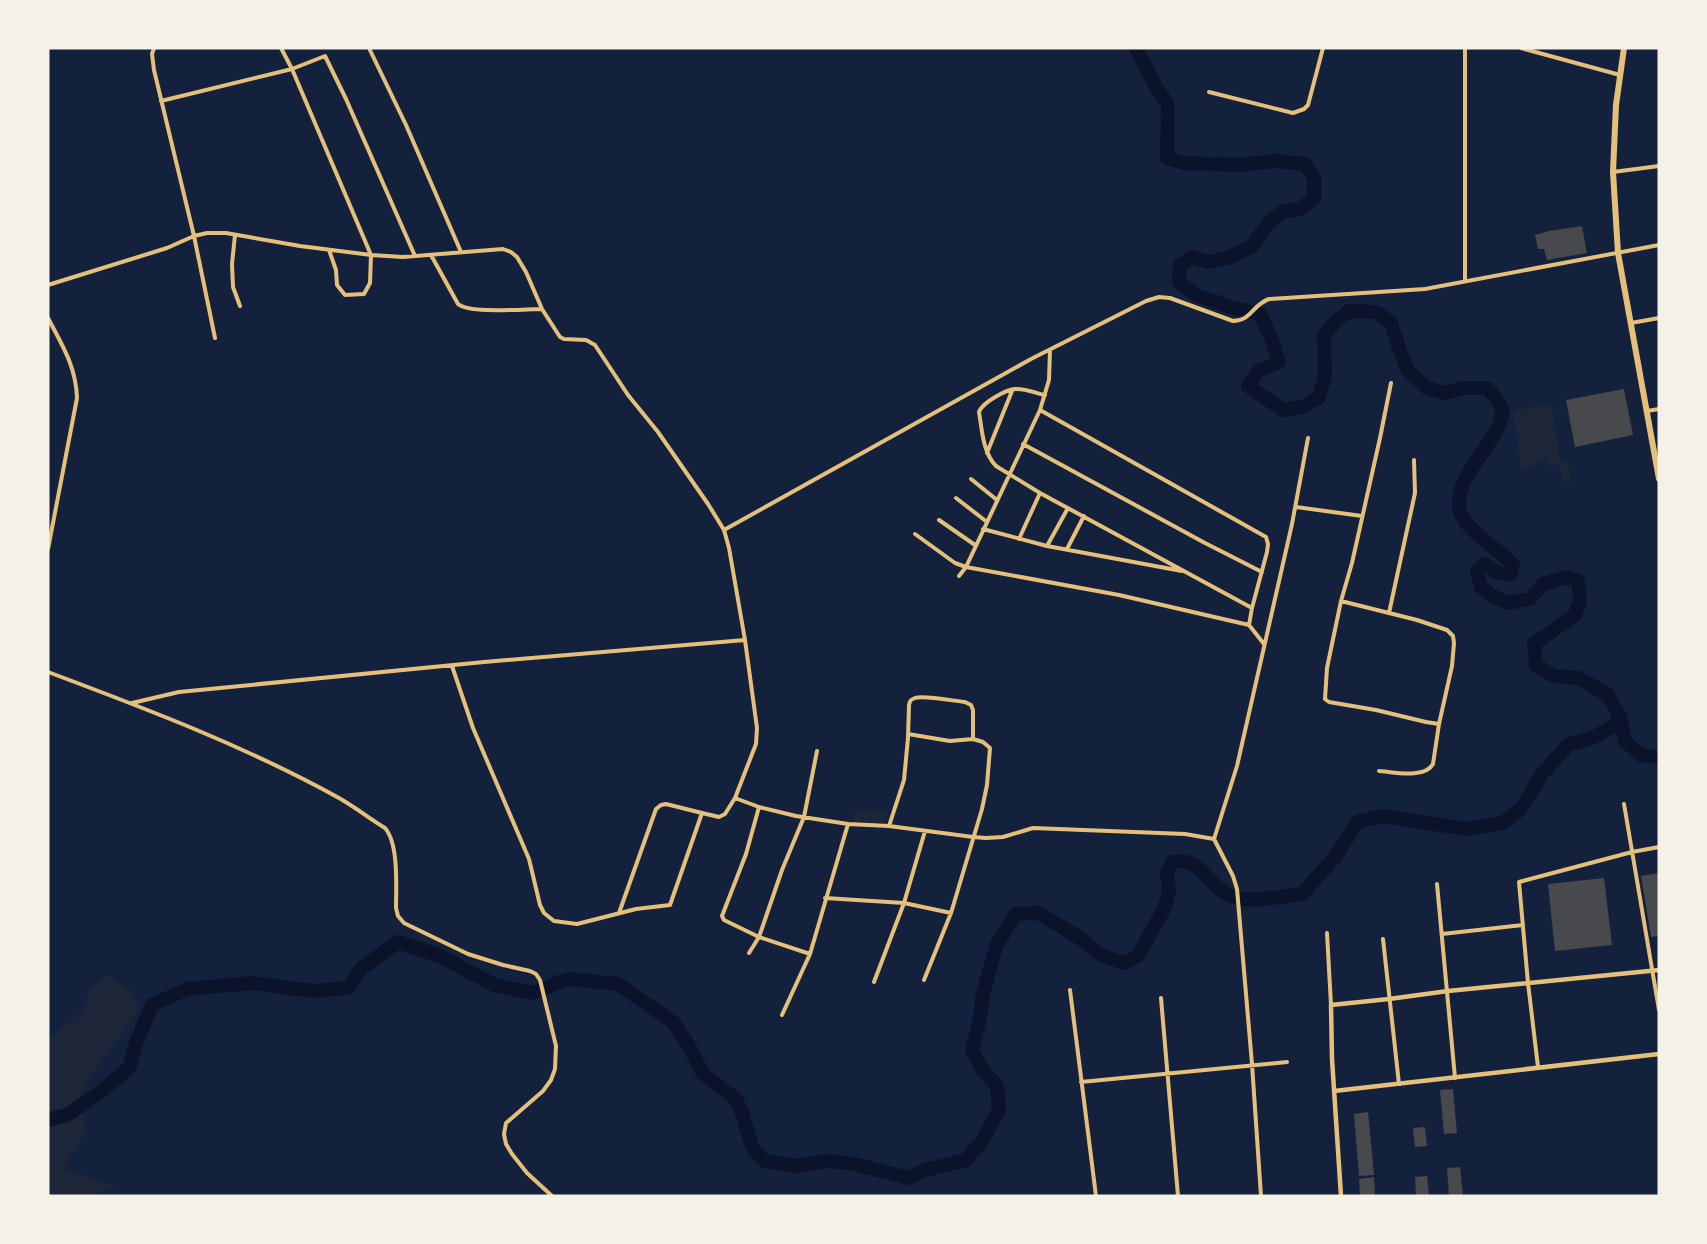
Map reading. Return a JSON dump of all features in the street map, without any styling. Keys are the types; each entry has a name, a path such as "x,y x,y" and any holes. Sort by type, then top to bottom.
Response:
{"highway":[{"path":"1624,48 1616,105 1613,172 1618,253 1659,479"}],"street":[{"path":"154,48 154,70 194,236 215,338"},
{"path":"281,48 371,255 370,283 364,294 345,295 337,285 336,270 329,250"},
{"path":"369,48 406,125 461,252"},
{"path":"1209,92 1293,113 1299,112 1308,105 1323,48"},
{"path":"1465,48 1466,281"},
{"path":"1521,48 1540,50 1620,75"},
{"path":"161,101 292,69 325,56 415,256"},
{"path":"1613,172 1659,166"},
{"path":"48,285 167,248 194,236 217,232 371,255 415,256 503,249 518,257 542,309 560,337 586,340 595,345 628,395 658,432 724,530 746,640 757,728 756,744 735,798 723,816 719,817 666,804 656,809 619,914"},
{"path":"234,235 233,287 240,306"},
{"path":"724,530 1050,350 1146,301 1160,297 1170,298 1233,321 1241,321 1247,318 1256,306 1269,299 1425,289 1659,245"},
{"path":"431,255 458,304 462,307 542,309"},
{"path":"48,318 73,368 77,398 48,549"},
{"path":"1631,323 1659,318"},
{"path":"958,576 966,567 1040,410 1049,374 1050,350"},
{"path":"1391,383 1352,563 1341,601 1327,668 1324,699 1329,702 1438,724"},
{"path":"1045,395 1013,389 987,402 980,409 987,454 996,466 1040,493 1252,608"},
{"path":"987,454 1013,389"},
{"path":"1647,411 1659,409"},
{"path":"1040,410 1266,537 1268,544 1249,625"},
{"path":"1261,1196 1237,889 1214,839 1237,766 1296,507 1308,438"},
{"path":"1023,444 1262,572"},
{"path":"1389,613 1415,493 1414,460"},
{"path":"971,479 997,500"},
{"path":"1019,539 1040,493"},
{"path":"957,498 987,522"},
{"path":"1296,507 1362,516"},
{"path":"1047,546 1068,508"},
{"path":"1067,549 1084,516"},
{"path":"939,520 975,545"},
{"path":"983,529 1047,546 1186,572"},
{"path":"915,534 966,567 1119,595 1249,625 1265,645"},
{"path":"1341,601 1447,630 1453,636 1452,666 1438,724 1433,764 1430,769 1420,773 1379,771"},
{"path":"132,703 179,693 746,640"},
{"path":"452,666 473,728 529,860 540,904 544,913 554,921 577,924 636,909 670,905 702,813"},
{"path":"48,672 132,703 260,758 340,799 386,828 390,833 395,857 396,908 398,916 404,923 468,954 536,974 540,980 556,1046 555,1069 543,1091 506,1123 504,1134 506,1144 512,1154 527,1173 552,1196"},
{"path":"889,826 904,780 909,703 914,698 921,698 964,702 971,705 973,739"},
{"path":"908,734 950,741 973,739 988,745 990,752 982,809 951,913 924,980"},
{"path":"749,953 759,937 782,870 804,817 817,752"},
{"path":"735,798 759,807 804,817 973,837 1003,837 1033,828 1185,834 1214,839"},
{"path":"1624,804 1656,970 1659,1010"},
{"path":"759,807 746,854 722,916 724,920 759,937 810,954"},
{"path":"782,1015 810,954 848,824"},
{"path":"874,982 904,903 925,831"},
{"path":"1538,1067 1519,882 1659,847"},
{"path":"1437,884 1455,1078"},
{"path":"825,898 904,903 951,913"},
{"path":"1442,934 1522,925"},
{"path":"1328,933 1334,1091 1341,1196"},
{"path":"1383,939 1399,1084"},
{"path":"1331,1005 1656,970"},
{"path":"1070,990 1096,1196"},
{"path":"1161,998 1178,1196"},
{"path":"1334,1091 1659,1054"},
{"path":"1081,1082 1287,1062"}],"shaded area":[{"path":"1552,404 1559,460 1567,459 1571,481 1562,482 1560,464 1547,466 1546,460 1534,461 1535,467 1521,469 1514,411"},
{"path":"855,810 888,812 886,824 854,822"},
{"path":"108,975 133,993 140,1009 80,1091 86,1132 63,1168 115,1187 86,1196 48,1196 48,1040 83,1010 89,989"}],"building":[{"path":"1582,226 1587,253 1547,260 1544,249 1538,249 1535,235"},
{"path":"1624,389 1633,435 1575,447 1566,400"},
{"path":"1659,873 1659,936 1651,937 1641,876"},
{"path":"1604,878 1612,945 1555,951 1548,884"},
{"path":"1453,1089 1457,1133 1444,1134 1440,1090"},
{"path":"1368,1112 1374,1175 1359,1176 1354,1114"},
{"path":"1425,1127 1427,1146 1415,1147 1413,1128"},
{"path":"1460,1167 1463,1196 1449,1196 1447,1168"},
{"path":"1427,1176 1429,1196 1416,1196 1415,1177"},
{"path":"1374,1177 1375,1196 1360,1196 1359,1179"}],"waterway":[{"path":"1136,48 1168,105 1167,158 1184,163 1238,165 1275,161 1305,164 1314,178 1314,198 1300,209 1282,212 1268,224 1251,247 1228,258 1208,262 1192,257 1180,265 1179,282 1196,295 1230,307 1260,314 1279,362 1258,371 1248,386 1283,410 1305,406 1319,397 1325,376 1324,336 1336,321 1349,311 1376,312 1391,323 1408,371 1427,388 1445,393 1464,388 1487,388 1503,411 1497,429 1462,486 1459,498 1460,509 1470,527 1513,565 1510,575 1496,572 1485,564 1477,571 1481,587 1492,596 1508,603 1530,599 1543,584 1567,577 1578,581 1580,600 1575,615 1534,644 1536,665 1553,676 1578,678 1607,694 1620,716 1625,741 1641,755 1659,757"},
{"path":"48,1120 67,1115 102,1091 130,1067 136,1043 152,1005 187,989 252,983 312,991 348,988 362,968 398,942 440,956 494,985 532,993 568,979 618,984 673,1022 689,1046 703,1074 736,1099 752,1147 764,1161 797,1166 827,1161 854,1164 908,1178 925,1170 966,1160 982,1141 999,1110 997,1086 982,1069 972,1051 980,1019 983,993 997,944 1016,914 1039,913 1078,937 1101,955 1124,963 1138,956 1164,909 1169,892 1167,873 1172,862 1190,863 1220,889 1235,897 1264,899 1302,894 1336,856 1357,822 1383,816 1467,829 1502,823 1521,809 1542,774 1568,745 1594,737 1612,727 1620,716"}]}
